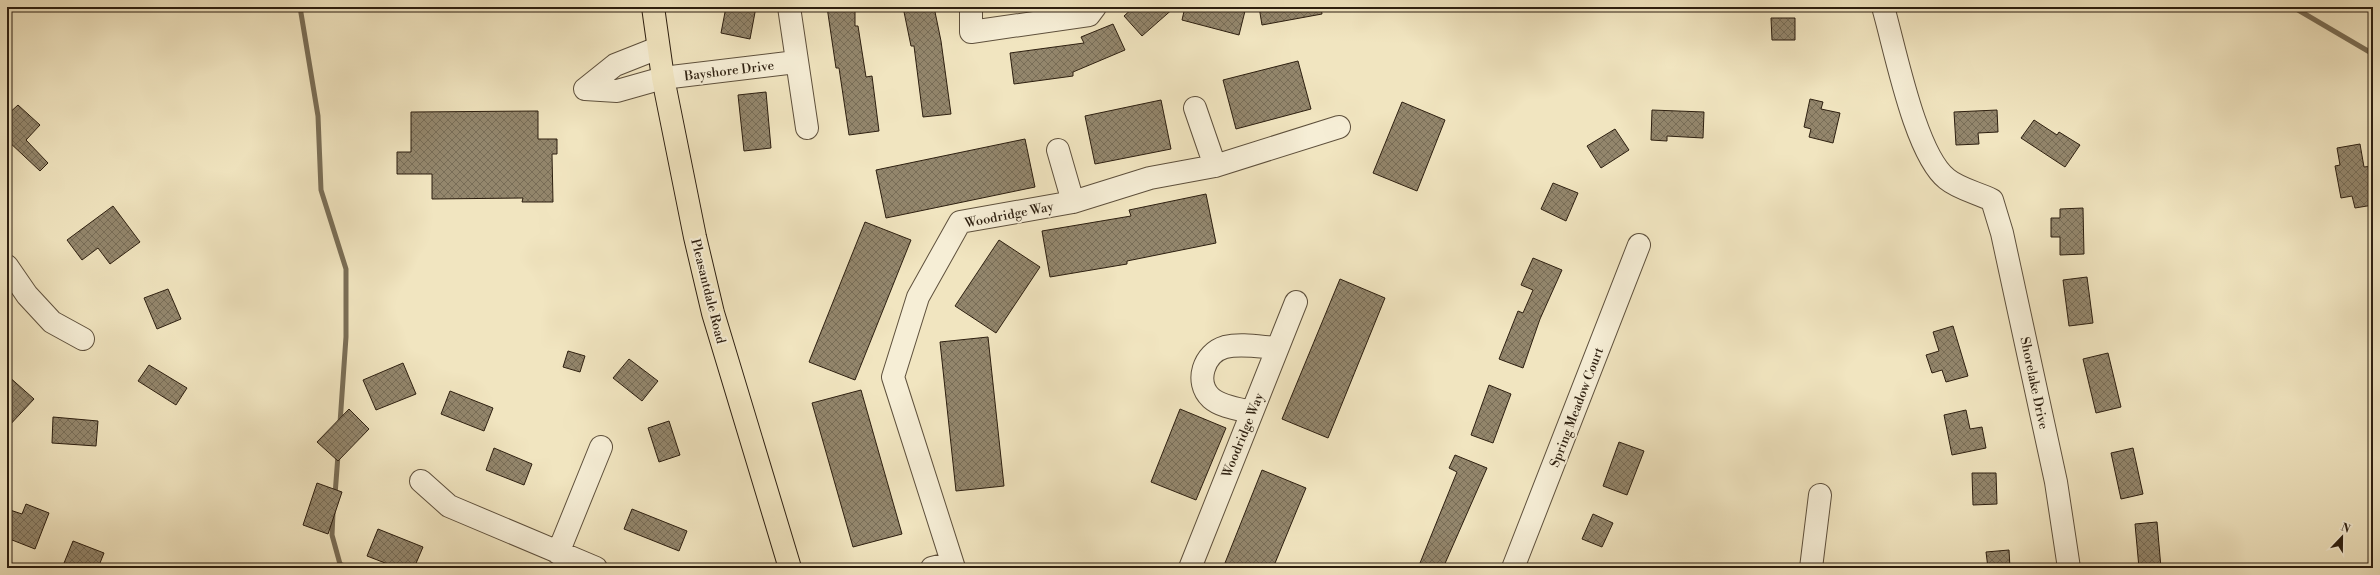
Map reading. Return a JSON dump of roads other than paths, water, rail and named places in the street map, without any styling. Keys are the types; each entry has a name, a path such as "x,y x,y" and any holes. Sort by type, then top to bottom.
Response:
{"main road":[{"name":"Pleasantdale Road","path":"653,7 663,78 695,237 713,313 790,568"}],"street":[{"path":"789,7 807,128"},
{"path":"971,7 971,32 1089,15 1095,7"},
{"name":"Shorelake Drive","path":"1883,7 1907,98 1933,163 1948,180 1992,200 2002,233 2056,482 2069,568"},
{"name":"Bayshore Drive","path":"658,48 615,65 585,89 617,91 663,78 796,62"},
{"path":"1195,108 1215,166"},
{"name":"Woodridge Way","path":"946,566 893,377 918,297 960,222 1073,202 1150,178 1215,166 1339,127"},
{"path":"1058,150 1073,202"},
{"name":"Spring Meadow Court","path":"1513,568 1639,245"},
{"path":"7,266 27,295 52,322 82,339"},
{"name":"Woodridge Way","path":"1190,568 1296,302"},
{"path":"1252,412 1233,408 1212,399 1206,391 1203,383 1203,370 1206,360 1213,352 1225,347 1241,346 1277,348"},
{"path":"558,553 601,447"},
{"path":"421,481 450,506 596,568"},
{"path":"1811,568 1820,495"}],"waterway":[{"path":"300,7 318,116 321,190 346,269 346,337 340,423"},
{"path":"2293,7 2373,54"},
{"path":"335,495 338,455"},
{"path":"333,513 332,535 340,564 348,568"}]}
